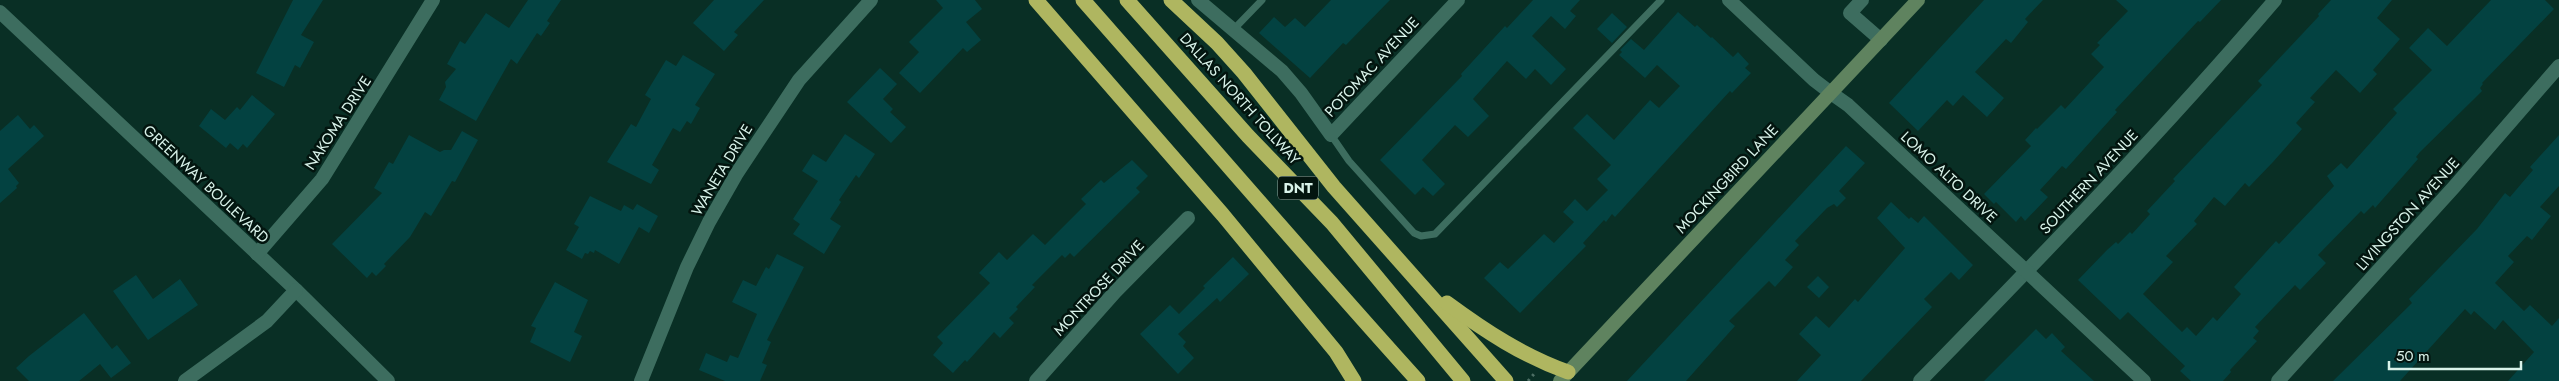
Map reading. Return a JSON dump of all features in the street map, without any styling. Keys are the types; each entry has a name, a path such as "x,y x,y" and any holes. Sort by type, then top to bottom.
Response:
{"highway":[{"path":"1036,0 1223,214 1336,352 1354,381"},
{"name":"DNT","path":"1083,0 1218,152 1300,250 1418,381"},
{"name":"DALLAS NORTH TOLLWAY","path":"1127,0 1248,136 1332,223 1463,381"},
{"path":"1171,0 1217,43 1244,73 1334,187 1426,288 1506,381"},
{"path":"1426,288 1507,345 1542,363 1565,378"}],"main road":[{"name":"MOCKINGBIRD LANE","path":"1565,378 1918,0"}],"street":[{"name":"NAKOMA DRIVE","path":"258,254 322,179 347,142 433,0"},
{"name":"WANETA DRIVE","path":"642,381 687,267 709,222 737,173 799,80 871,0"},
{"path":"1198,0 1282,72 1301,93 1331,135"},
{"name":"POTOMAC AVENUE","path":"1331,135 1458,0"},
{"name":"LOMO ALTO DRIVE","path":"1729,0 1814,80 1848,106 2144,381"},
{"path":"1862,0 1850,13 1881,40"},
{"name":"SOUTHERN AVENUE","path":"1920,381 2028,272 2224,59 2275,0"},
{"name":"GREENWAY BOULEVARD","path":"0,12 296,290 388,381"},
{"name":"LIVINGSTON AVENUE","path":"2278,381 2448,194 2559,66"},
{"name":"MONTROSE DRIVE","path":"1036,381 1115,292 1188,218"},
{"path":"185,381 267,321 296,290"}],"lane":[{"path":"1234,29 1262,0"},
{"path":"1331,135 1349,161 1414,232 1421,236 1436,234 1661,0"}],"building":[{"path":"293,0 323,0 301,35 314,42 300,68 295,65 284,87 256,73"},
{"path":"528,0 561,0 547,21 550,23 541,36 537,33 517,64 511,59 476,121 439,100 446,87 445,82 456,69 447,64 460,41 465,44 486,13 509,28"},
{"path":"714,0 764,0 734,32 738,35 724,51 693,23"},
{"path":"936,0 975,0 982,9 966,22 981,40 967,52 963,48 920,93 899,73 919,52 909,42 943,8"},
{"path":"1331,0 1390,0 1346,45 1343,43 1310,78 1259,33 1274,17 1285,27 1295,18 1305,27"},
{"path":"1533,0 1580,0 1570,11 1576,16 1565,29 1551,16 1532,36 1566,69 1551,85 1535,69 1526,79 1507,61 1473,99 1489,116 1468,137 1455,125 1422,160 1445,184 1433,196 1423,187 1415,195 1380,160 1462,76 1461,74 1505,26 1507,28"},
{"path":"1984,0 2043,0 2025,19 2028,22 2011,43 2006,39 1975,72 2004,98 1987,117 1963,95 1953,106 1947,100 1918,131 1889,103"},
{"path":"2116,0 2221,0 2200,22 2198,21 2115,110 2117,112 2066,169 2062,166 2040,190 2048,197 2025,221 2021,216 2016,222 1996,202 1994,204 1984,194 2031,146 2025,140 2036,128 2061,105 2065,109 2104,67 2091,54 2100,45 2097,43 2128,11"},
{"path":"2331,0 2392,0 2377,18 2400,39 2373,70 2377,74 2360,93 2336,70 2310,98 2315,102 2296,123 2302,129 2273,162 2249,187 2245,183 2225,206 2214,197 2194,221 2197,224 2166,256 2173,262 2143,294 2182,332 2187,327 2196,336 2213,317 2217,321 2241,294 2234,287 2276,241 2279,244 2334,186 2327,176 2341,163 2347,169 2397,113 2393,109 2432,70 2409,48 2428,28 2447,46 2491,0 2545,0 2554,9 2482,83 2480,88 2482,91 2420,152 2416,157 2418,159 2375,208 2373,205 2364,214 2361,211 2318,255 2326,263 2300,290 2295,285 2255,327 2259,331 2253,338 2257,341 2230,370 2231,372 2223,381 2191,381 2180,371 2185,366 2128,312 2120,320 2078,280 2116,242 2118,244 2130,232 2132,234 2150,214 2147,211 2175,181 2173,179 2262,85 2258,81 2319,16 2318,14"},
{"path":"1678,12 1695,27 1697,25 1712,37 1733,57 1738,52 1749,64 1745,68 1751,73 1732,93 1730,91 1615,217 1612,214 1606,222 1604,220 1583,243 1586,246 1520,313 1484,278 1500,262 1508,269 1544,234 1554,243 1574,222 1563,212 1575,199 1587,211 1608,190 1597,179 1611,165 1573,128 1587,114 1614,140 1650,100 1659,108 1680,86 1657,65 1645,78 1619,55 1622,52 1620,50 1631,39 1644,50"},
{"path":"1612,13 1627,27 1612,43 1597,29"},
{"path":"683,55 715,74 695,105 700,108 691,124 687,121 680,132 673,128 652,165 659,170 651,184 607,162 631,124 636,127 651,99 645,95 666,60 676,66"},
{"path":"880,68 897,84 883,99 893,109 890,112 906,127 891,143 847,102"},
{"path":"252,95 275,114 247,148 243,144 238,150 230,143 226,148 199,126 211,109 225,120 237,107 240,110"},
{"path":"18,115 30,129 34,125 44,136 8,169 19,183 16,186 17,188 0,203 0,131"},
{"path":"462,131 478,140 455,182 452,181 431,216 425,212 410,237 384,264 386,266 376,276 372,272 367,278 332,244 382,193 374,188 389,162 393,164 409,135 440,152 451,150"},
{"path":"845,134 875,154 859,178 856,175 839,200 841,202 830,219 841,226 824,254 793,234 800,224 793,219 818,181 802,171 813,154 826,162"},
{"path":"2559,135 2559,186 2540,207 2551,216 2532,240 2527,236 2508,256 2514,262 2495,283 2524,311 2530,305 2552,326 2559,318 2559,381 2508,381 2534,352 2503,320 2495,330 2474,311 2471,315 2465,309 2400,381 2333,381 2412,303 2409,299 2477,229 2505,193 2510,197 2533,170 2530,167"},
{"path":"1846,146 1865,163 1839,191 1846,198 1837,207 1834,204 1827,208 1795,241 1799,245 1785,260 1793,267 1775,287 1769,281 1729,321 1735,326 1686,381 1627,381"},
{"path":"1132,160 1148,176 1136,188 1140,192 1074,257 1070,253 1065,258 1062,255 1032,285 1035,287 1016,307 1018,309 1009,318 1014,323 1000,338 994,332 967,362 965,360 953,373 933,355 943,343 937,337 990,283 979,273 999,252 1007,260 1033,234 1045,245 1086,204 1081,199 1101,180 1104,183"},
{"path":"590,196 621,211 624,205 633,210 637,204 658,216 649,233 639,227 619,264 595,250 594,253 590,251 588,254 585,253 582,259 566,250 579,227 574,224"},
{"path":"1891,202 1909,219 1911,217 1918,223 1924,216 1973,265 1959,280 1951,272 1924,299 1932,307 1861,381 1797,381 1821,355 1799,334 1816,316 1829,328 1855,299 1858,302 1905,248 1877,218"},
{"path":"777,254 804,267 767,340 771,342 762,363 767,365 760,381 725,381 699,370 706,353 727,362 730,355 738,358 757,314 732,302 743,280 756,286 766,267 769,269"},
{"path":"1233,257 1249,274 1220,302 1217,298 1178,334 1186,342 1183,346 1194,358 1178,374 1140,334 1170,305 1179,314 1205,288 1203,286"},
{"path":"136,275 153,299 180,279 198,305 148,340 113,291"},
{"path":"1818,276 1829,287 1819,298 1807,287"},
{"path":"555,282 588,300 574,332 582,336 570,362 530,342 536,328 531,326"},
{"path":"84,313 112,349 117,345 131,363 111,378 100,364 79,381 29,381 16,368 29,356"},
{"path":"2036,329 2046,339 2052,333 2065,347 2061,351 2094,381 1984,381"}]}
